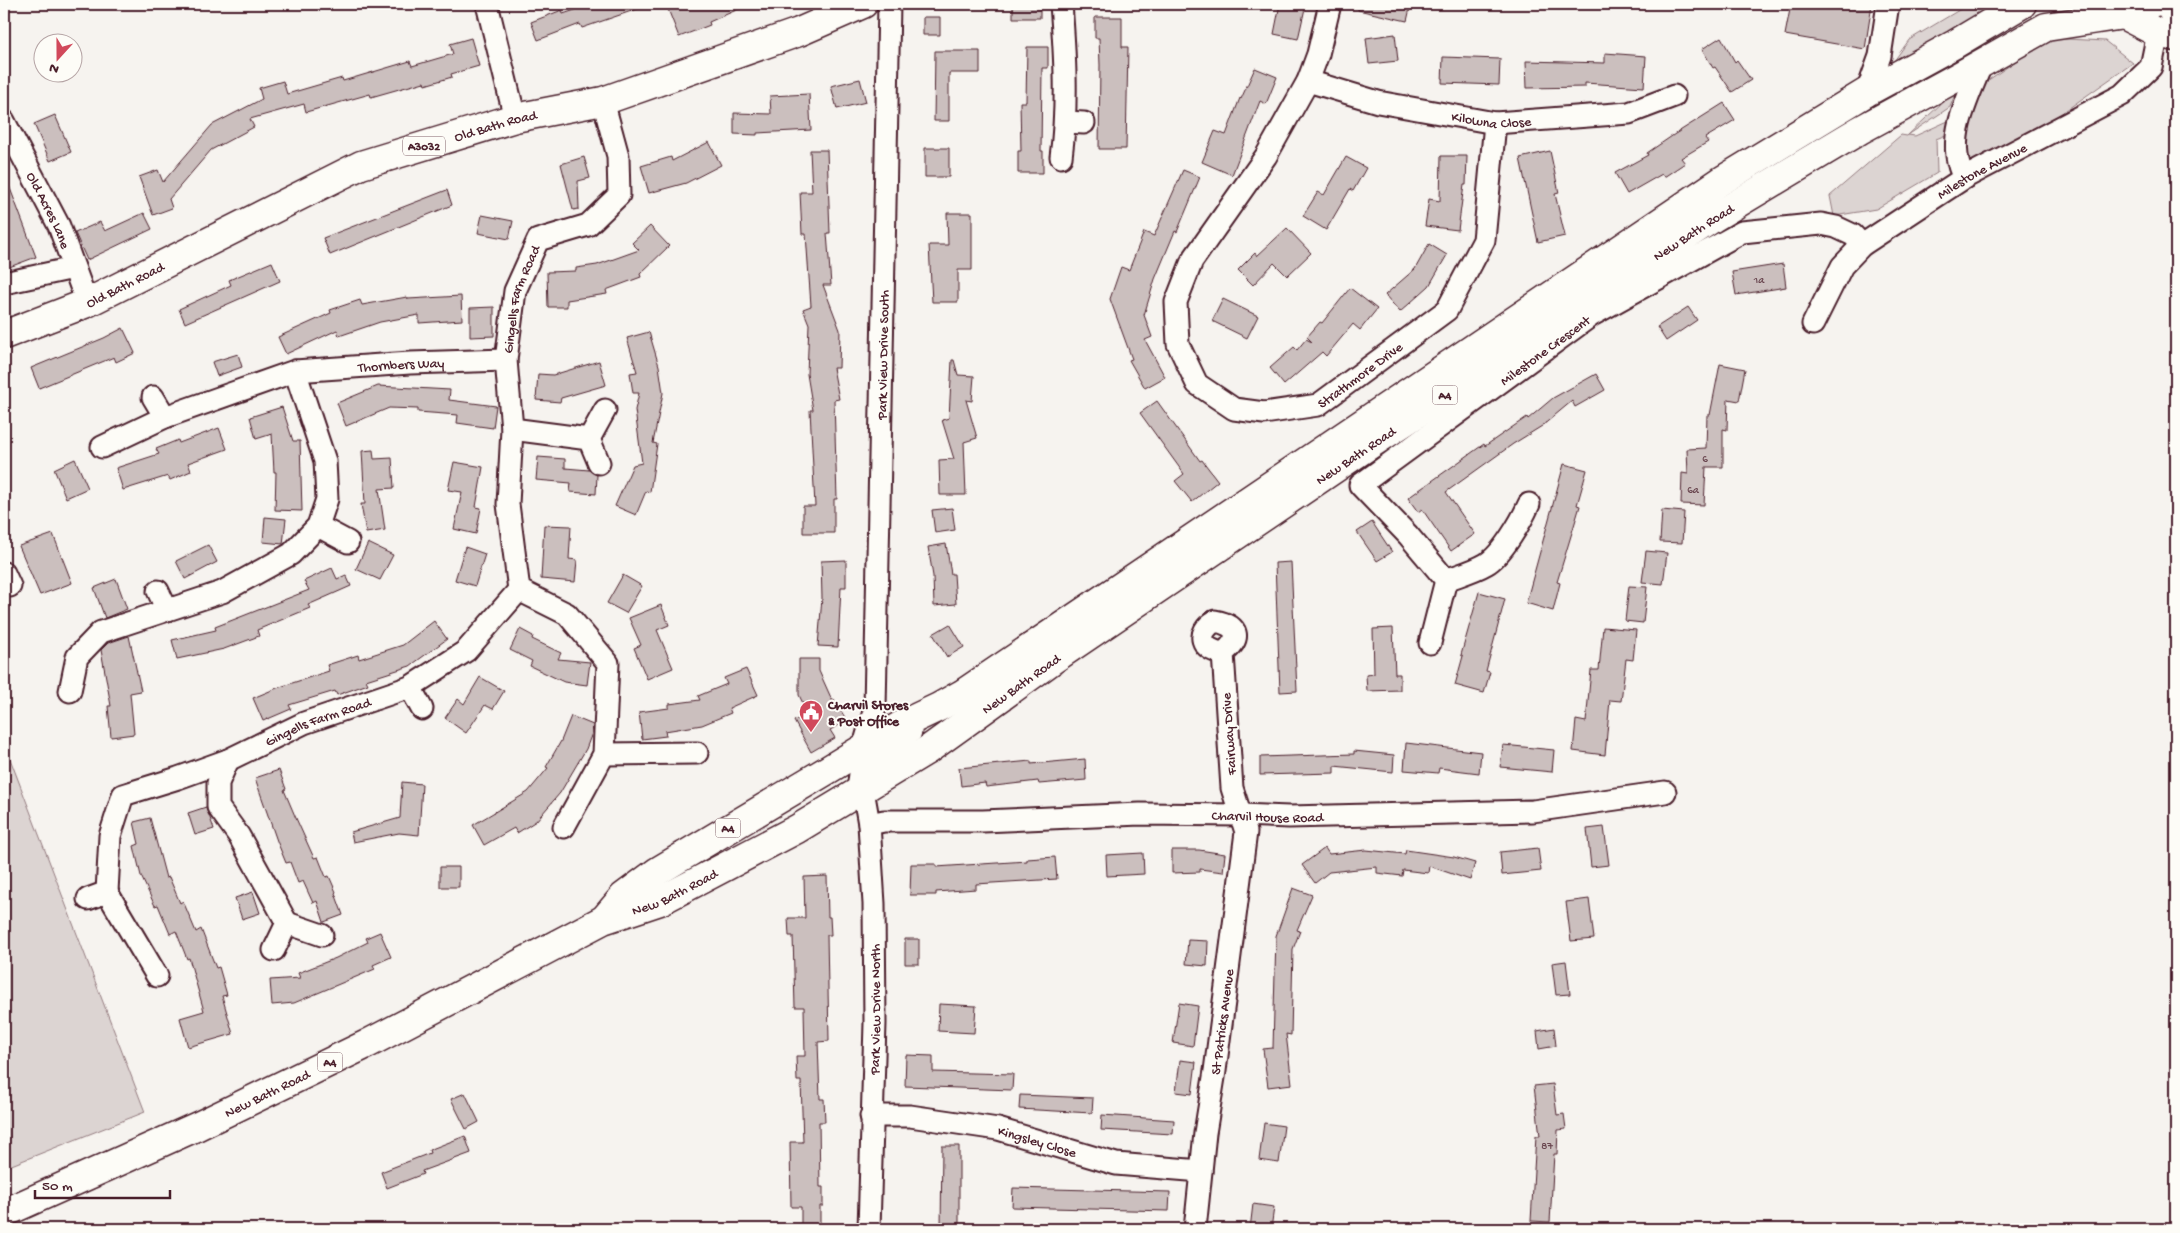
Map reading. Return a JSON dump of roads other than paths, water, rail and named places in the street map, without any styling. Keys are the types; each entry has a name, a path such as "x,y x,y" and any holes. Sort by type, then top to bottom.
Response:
{"main road":[{"name":"Old Bath Road","path":"4,335 87,303 361,166 515,118 603,101 798,32 863,4"},
{"name":"New Bath Road","path":"603,920 623,897 658,871 903,724 939,707 1721,181 1867,92 1955,44 2022,4"},
{"path":"2087,4 2099,12 2120,15 2170,28 2167,4"},
{"name":"A4","path":"2120,15 2136,12 2150,4"},
{"name":"New Bath Road","path":"4,1213 198,1126 367,1044 603,920 660,901 797,829 929,749 1054,660 1379,439 1713,218 1860,130 2046,27 2120,15"}],"street":[{"path":"487,4 515,118"},
{"name":"Park View Drive South","path":"863,790 859,782 863,749 875,708 889,4"},
{"path":"1061,4 1066,76 1075,122 1061,157"},
{"name":"Strathmore Drive","path":"1330,4 1318,54 1308,80 1266,156 1192,261 1176,302 1178,344 1197,384 1234,408 1264,413 1318,405 1447,310 1484,240 1495,123"},
{"path":"1867,92 1880,56 1888,4"},
{"name":"Milestone Avenue","path":"1814,324 1842,266 1862,245 1964,178 2122,95 2151,67 2170,28"},
{"path":"1964,178 1958,167 1956,150 1960,116 1982,63"},
{"name":"Kilowna Close","path":"1308,80 1378,102 1495,123 1630,113 1674,96"},
{"name":"Gingells Farm Road","path":"157,976 98,895 110,836 123,795 228,760 304,722 410,687 466,651 519,590 508,504 512,429 506,360 515,291 538,240 588,225 619,195 618,156 603,101"},
{"name":"Old Acres Lane","path":"4,121 59,226 87,303"},
{"name":"Milestone Crescent","path":"1446,580 1408,535 1360,485 1592,315 1742,232 1821,224 1836,227 1853,236 1862,245"},
{"path":"4,283 74,268"},
{"name":"Thornbers Way","path":"102,447 165,417 295,371 410,363 506,360"},
{"path":"70,691 77,657 101,632 222,592 291,554 318,526 327,499 325,461 295,371"},
{"path":"152,397 165,417"},
{"path":"598,463 589,439 605,410"},
{"path":"512,429 589,439"},
{"path":"1430,642 1446,580 1488,563 1514,532 1529,504"},
{"path":"318,526 348,542"},
{"path":"519,590 567,614 608,663 604,754 564,827"},
{"path":"158,591 167,610"},
{"name":"Fairway Drive","path":"1222,653 1232,788 1240,814"},
{"path":"410,687 422,709"},
{"path":"863,790 873,769 890,748 922,724 939,707"},
{"path":"875,708 887,718 903,724"},
{"path":"604,754 697,753"},
{"path":"228,760 218,783 218,807 239,836 288,923 322,935"},
{"name":"Park View Drive North","path":"863,790 869,824 874,904 875,1023 869,1229"},
{"name":"Charvil House Road","path":"869,824 884,821 983,821 1140,814 1240,814 1289,817 1533,811 1665,792"},
{"name":"St Patricks Avenue","path":"1195,1229 1246,832 1240,814"},
{"path":"274,950 288,923"},
{"name":"Kingsley Close","path":"871,1116 910,1116 998,1129 1116,1164 1201,1171"}],"place":[{"name":"Charvil Stores & Post Office","path":"811,733"}]}
